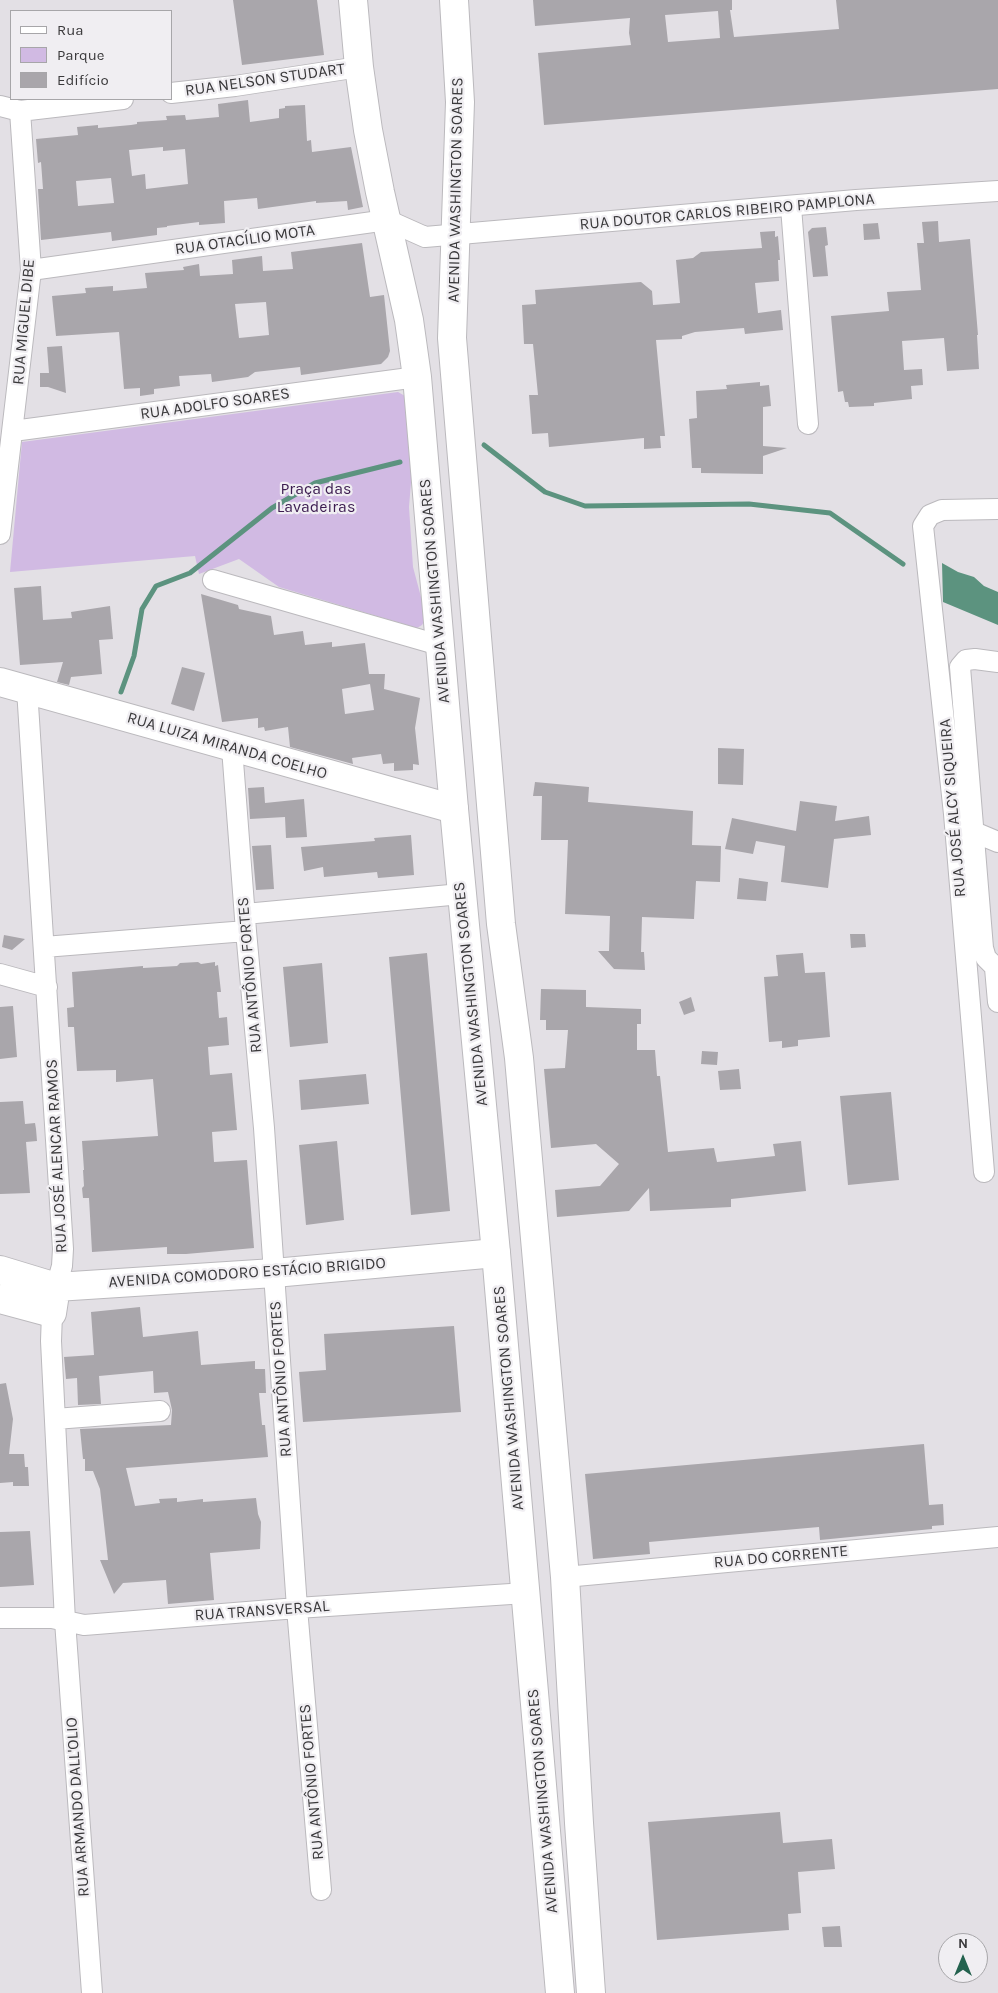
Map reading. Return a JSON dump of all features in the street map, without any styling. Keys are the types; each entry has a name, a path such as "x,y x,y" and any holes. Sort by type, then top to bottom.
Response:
{"main road":[{"name":"AVENIDA WASHINGTON SOARES","path":"353,0 359,67 368,130 409,320 417,377 461,894 496,1253 560,1993"},
{"name":"AVENIDA WASHINGTON SOARES","path":"454,0 458,40 460,102 452,338 501,924 519,1058 564,1577 578,1823 592,1993"},
{"name":"RUA LUIZA MIRANDA COELHO","path":"0,682 454,809"},
{"name":"AVENIDA COMODORO ESTÁCIO BRIGIDO","path":"0,1299 54,1300 274,1273 496,1253"},
{"name":"AVENIDA COMODORO ESTÁCIO BRIGIDO","path":"0,1270 54,1300"}],"street":[{"name":"RUA NELSON STUDART","path":"172,93 235,86 359,67"},
{"path":"0,106 20,111 114,100"},
{"name":"RUA MIGUEL DIBE","path":"0,534 31,270 20,111"},
{"name":"RUA DOUTOR CARLOS RIBEIRO PAMPLONA","path":"456,235 856,200 998,191"},
{"path":"790,207 808,424"},
{"path":"386,220 425,237 456,235"},
{"name":"RUA OTACÍLIO MOTA","path":"31,270 386,220"},
{"name":"RUA ADOLFO SOARES","path":"13,431 417,377"},
{"name":"RUA JOSÉ ALCY SIQUEIRA","path":"984,1172 954,814 923,526 930,515 942,510 998,509"},
{"path":"213,580 439,645"},
{"path":"998,662 975,658 966,660 960,667 983,948 986,958 996,969 998,1002"},
{"name":"RUA JOSÉ ALENCAR RAMOS","path":"27,689 63,1249 62,1266 54,1300 55,1419 65,1621"},
{"name":"RUA ANTÔNIO FORTES","path":"232,748 245,923 264,1128 296,1608 321,1890"},
{"path":"974,832 998,842"},
{"path":"44,947 245,923 461,894"},
{"path":"0,974 47,987"},
{"path":"55,1419 160,1411"},
{"name":"RUA DO CORRENTE","path":"564,1577 998,1537"},
{"name":"RUA TRANSVERSAL","path":"0,1618 52,1618 84,1625 296,1608 526,1593"},
{"name":"RUA ARMANDO DALL'OLIO","path":"65,1621 92,1993"}],"green space":[{"name":"Praça das Lavadeiras","path":"398,392 405,396 408,407 412,470 409,507 413,567 425,612 425,620 417,628 279,587 239,559 199,574 195,556 10,572 22,442"}],"shaded area":[{"path":"942,563 958,572 974,577 984,586 998,592 998,625 943,602"}],"building":[{"path":"233,0 317,0 324,55 242,65"},
{"path":"533,0 732,0 732,10 730,10 734,37 839,29 836,0 998,0 998,89 544,125 538,53 631,45 629,33 630,18 535,26","holes":["718,11 720,38 668,42 665,15"]},
{"path":"248,100 250,122 279,118 279,109 285,108 285,106 305,105 307,141 311,140 312,152 351,147 363,207 348,210 347,201 316,203 316,201 258,209 257,198 224,201 225,223 199,225 199,222 167,226 157,228 157,235 112,241 111,232 41,240 38,189 43,189 41,162 38,163 36,139 78,135 77,127 98,125 98,128 131,125 137,124 137,122 167,120 166,116 185,115 186,120 219,117 218,104","holes":["163,147 163,151 185,149 188,184 146,189 145,174 132,176 129,150","111,178 114,203 78,206 76,181"]},
{"path":"938,221 939,242 970,239 979,369 947,371 944,338 902,341 904,370 922,369 923,385 911,386 912,399 874,403 874,406 849,407 848,402 845,402 843,391 838,392 831,316 889,311 887,292 921,290 917,243 924,243 922,222"},
{"path":"878,223 880,239 864,240 863,224"},
{"path":"826,227 828,245 825,246 828,276 813,277 808,232 812,228"},
{"path":"775,231 775,237 778,236 780,260 778,260 779,281 755,283 758,313 781,310 783,330 745,334 744,328 695,332 682,336 682,339 656,340 665,436 660,436 661,448 644,449 644,438 549,447 548,433 532,434 529,395 538,395 533,344 524,344 522,305 536,304 535,290 641,282 652,291 653,305 680,303 676,260 693,258 701,252 762,248 760,232"},
{"path":"362,243 370,297 384,295 390,351 388,357 381,364 301,375 300,367 255,372 248,377 212,382 211,374 179,376 180,386 154,389 154,394 140,396 140,388 124,389 119,332 56,336 52,296 86,293 85,288 113,286 113,291 147,288 145,273 184,270 183,267 199,264 200,276 233,274 232,260 262,256 263,271 293,269 291,252","holes":["266,302 269,335 239,338 235,304"]},
{"path":"62,346 66,393 48,387 40,387 40,373 49,373 47,347"},
{"path":"760,382 760,386 769,385 771,406 763,407 763,446 787,448 763,456 763,474 701,473 701,468 692,468 689,419 697,418 696,391 727,389 726,385"},
{"path":"41,586 43,620 72,618 71,612 110,606 113,639 99,640 102,674 71,677 69,685 57,682 63,662 20,665 14,588"},
{"path":"201,594 238,605 239,609 271,616 274,635 303,631 305,645 332,642 332,647 365,643 369,674 385,674 384,689 420,698 415,728 419,765 413,764 413,770 394,771 394,763 383,764 381,754 352,758 353,764 290,747 288,727 265,731 264,727 258,728 258,718 222,722","holes":["370,684 374,710 345,714 342,689"]},
{"path":"182,667 205,673 194,711 171,704"},
{"path":"718,748 744,749 743,785 718,784"},
{"path":"535,782 589,787 588,802 693,811 692,845 721,846 720,882 696,881 694,919 642,917 641,952 644,952 645,970 614,969 598,951 609,951 610,916 565,914 568,840 541,840 542,796 533,796"},
{"path":"264,787 265,803 304,799 307,837 286,838 285,817 250,819 248,788"},
{"path":"800,801 837,806 835,821 869,816 871,835 834,839 828,888 781,882 785,846 756,841 753,854 725,849 732,818 796,831"},
{"path":"411,835 414,875 378,878 377,872 324,877 323,867 304,871 301,847 375,841 374,838"},
{"path":"271,845 274,889 256,890 252,846"},
{"path":"739,878 768,882 766,901 737,899"},
{"path":"850,934 865,934 866,947 851,948"},
{"path":"4,935 25,939 12,950 2,947"},
{"path":"427,953 450,1211 411,1215 389,957"},
{"path":"803,953 805,973 825,972 830,1037 798,1040 798,1046 782,1048 782,1041 769,1042 764,977 778,976 776,955"},
{"path":"198,962 201,964 215,962 215,966 218,965 221,992 217,992 219,1018 227,1017 229,1045 208,1047 210,1075 232,1073 237,1130 212,1132 214,1162 247,1160 254,1248 186,1254 167,1254 167,1247 92,1252 89,1198 83,1198 82,1188 84,1186 84,1170 82,1141 158,1136 153,1079 116,1082 116,1070 77,1071 74,1027 68,1027 67,1008 74,1007 72,972 143,966 143,968 177,966 180,963"},
{"path":"322,963 328,1043 290,1047 283,967"},
{"path":"541,989 586,990 586,1007 641,1009 641,1024 637,1024 637,1050 655,1050 657,1076 660,1076 668,1152 714,1148 717,1162 775,1156 773,1144 801,1141 806,1191 731,1199 731,1207 650,1211 649,1188 629,1211 557,1217 555,1190 600,1186 619,1164 596,1144 551,1148 544,1069 565,1068 568,1030 546,1030 546,1020 540,1020"},
{"path":"691,997 695,1011 684,1015 679,1002"},
{"path":"13,1006 17,1057 0,1059 0,1007"},
{"path":"702,1051 718,1052 717,1065 701,1064"},
{"path":"739,1069 741,1089 720,1090 718,1071"},
{"path":"366,1074 369,1104 301,1110 299,1080"},
{"path":"891,1092 899,1180 848,1185 840,1096"},
{"path":"23,1101 25,1124 35,1123 37,1141 26,1142 30,1193 0,1194 0,1102"},
{"path":"337,1141 344,1220 306,1225 299,1145"},
{"path":"140,1307 143,1337 198,1331 201,1365 255,1361 255,1369 265,1369 266,1393 259,1393 268,1457 126,1468 135,1506 160,1503 159,1499 177,1498 177,1502 203,1499 203,1502 256,1498 261,1522 260,1549 210,1553 214,1600 168,1604 166,1580 123,1583 114,1594 100,1560 108,1560 100,1489 93,1471 85,1471 80,1429 171,1425 172,1410 168,1392 154,1393 153,1371 99,1376 101,1404 78,1405 77,1378 66,1379 64,1357 94,1355 91,1312"},
{"path":"454,1326 461,1412 303,1422 299,1372 326,1370 324,1334"},
{"path":"6,1383 13,1419 9,1454 24,1454 25,1467 28,1467 29,1486 13,1486 13,1482 0,1483 0,1384"},
{"path":"924,1444 929,1505 943,1504 944,1525 932,1526 932,1529 820,1540 819,1527 649,1542 650,1554 593,1559 585,1474"},
{"path":"30,1531 34,1585 0,1587 0,1532"},
{"path":"780,1812 783,1843 832,1839 835,1869 798,1872 801,1913 788,1914 789,1930 657,1940 648,1822"},
{"path":"840,1926 842,1947 824,1947 822,1927"}],"waterway":[{"path":"484,445 545,492 585,506 749,504 830,513 903,564"},
{"path":"121,692 134,656 142,609 156,586 190,573 272,508 315,483 400,462"}]}
